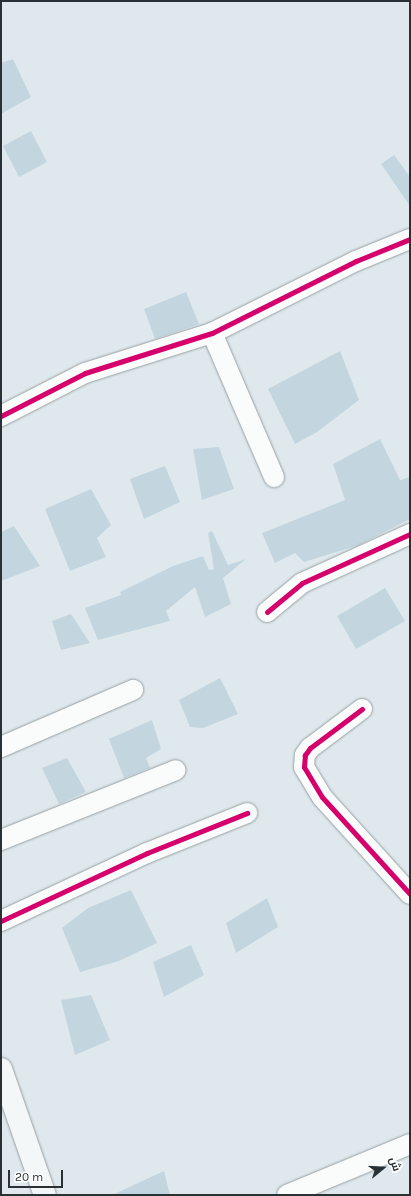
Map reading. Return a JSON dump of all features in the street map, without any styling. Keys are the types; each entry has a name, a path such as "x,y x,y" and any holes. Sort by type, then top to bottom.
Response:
{"street":[{"path":"1,416 85,373 212,333 356,261 410,240"},
{"path":"212,333 274,477"},
{"path":"267,612 302,583 410,534"},
{"path":"1,747 133,690"},
{"path":"362,709 310,748 305,755 304,767 322,797 410,894"},
{"path":"1,840 176,770"},
{"path":"1,921 147,853 247,813"},
{"path":"1,1069 45,1195"},
{"path":"286,1195 410,1144"}],"building":[{"path":"13,59 31,97 1,114 1,63"},
{"path":"31,131 47,162 19,177 3,146"},
{"path":"394,155 410,177 410,206 381,164"},
{"path":"186,292 199,324 155,339 144,309"},
{"path":"340,351 359,400 317,432 295,444 268,389"},
{"path":"380,439 400,480 410,477 410,519 359,545 304,562 295,553 275,563 262,533 345,500 333,464"},
{"path":"219,447 234,489 202,500 193,449"},
{"path":"165,466 180,502 144,519 130,479"},
{"path":"91,489 111,525 97,538 106,557 70,571 45,509"},
{"path":"14,526 40,566 1,581 1,532"},
{"path":"212,531 228,565 246,559 223,578 231,604 205,617 195,587 166,611 170,621 98,640 85,608 121,595 120,592 173,566 203,556 209,570 214,569 208,533"},
{"path":"385,588 405,621 356,649 337,616"},
{"path":"71,614 90,643 61,650 52,621"},
{"path":"220,678 238,714 203,728 190,727 179,700"},
{"path":"152,720 161,749 146,758 150,768 124,778 109,739"},
{"path":"67,758 86,792 59,804 42,768"},
{"path":"131,890 157,943 119,961 80,972 62,928 88,908"},
{"path":"267,898 278,927 236,953 226,923"},
{"path":"191,945 204,975 164,997 153,962"},
{"path":"91,995 110,1040 75,1055 61,1000"},
{"path":"164,1171 170,1195 112,1195"}],"cycle path":[{"path":"1,416 85,373 212,333 356,261 410,239"},
{"path":"267,612 302,583 410,534"},
{"path":"362,709 310,748 305,755 304,767 322,797 410,894"},
{"path":"1,921 147,853 247,813"}]}
